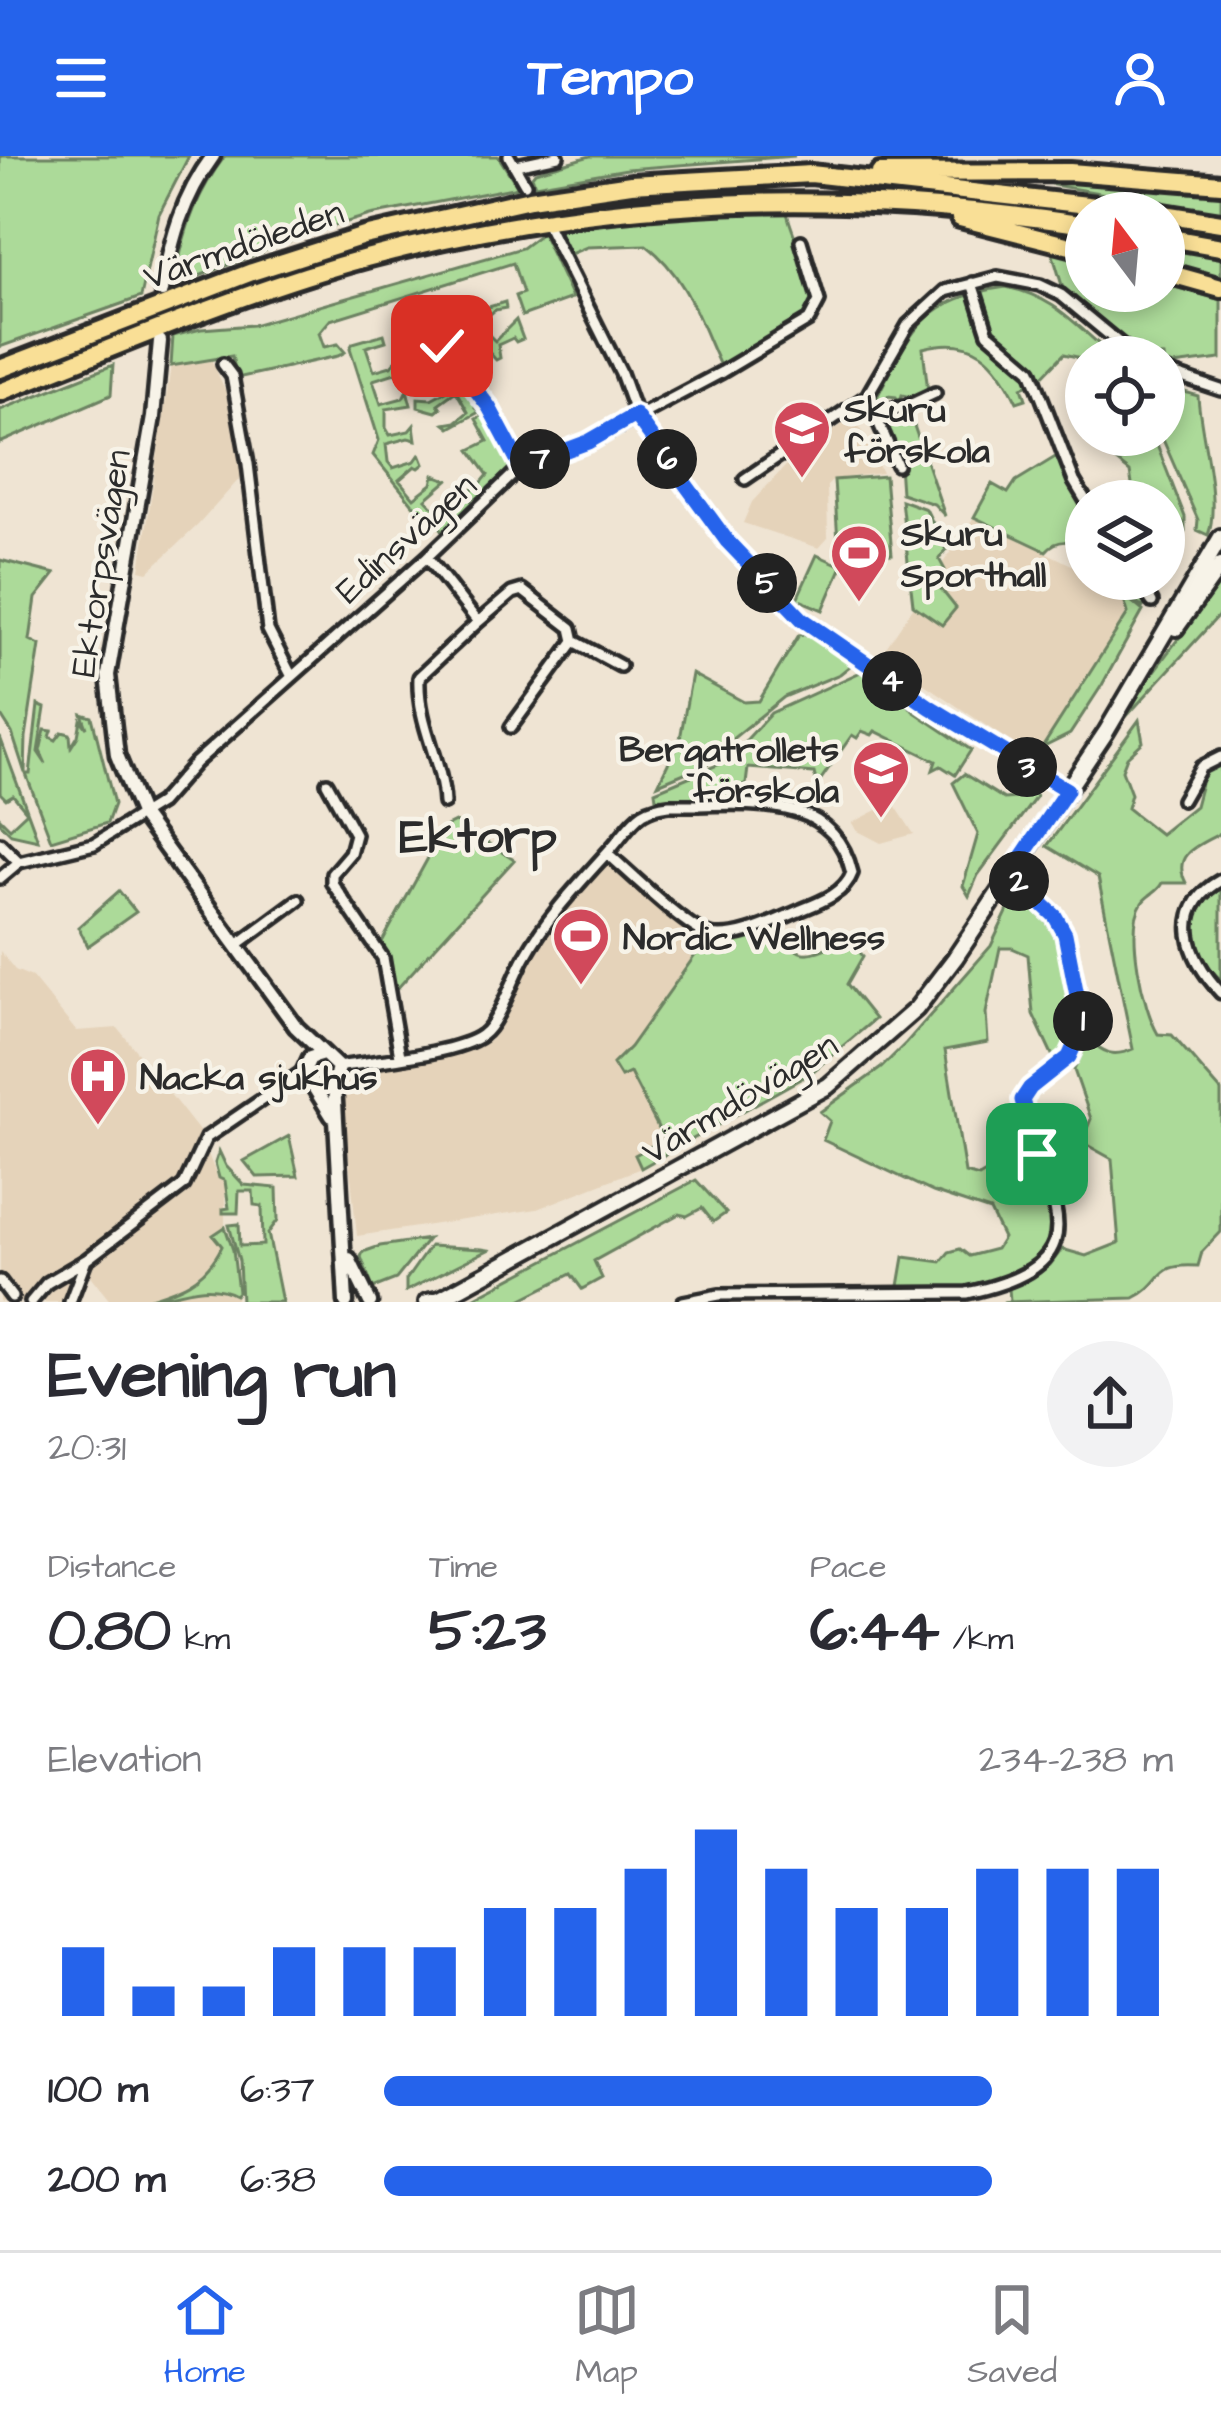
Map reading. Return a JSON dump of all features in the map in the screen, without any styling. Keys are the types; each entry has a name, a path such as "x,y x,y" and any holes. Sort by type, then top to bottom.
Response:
{"highway":[{"path":"811,175 1031,172 1221,184"},
{"name":"Värmdöleden","path":"0,369 252,272 430,220 530,199 631,184 811,175 1065,202"},
{"name":"Värmdöleden","path":"0,392 244,298 363,259 547,219 664,205 824,200 1065,222"},
{"path":"901,204 1065,244"},
{"name":"Värmdöleden","path":"1185,217 1221,223"},
{"path":"1185,241 1221,247"},
{"path":"1185,278 1221,288"}],"main road":[{"name":"Värmdövägen","path":"1128,696 1221,537"},
{"name":"Värmdövägen","path":"434,1301 828,1085 916,1009 1221,565"}],"street":[{"path":"162,291 180,213 213,156"},
{"path":"525,184 512,160 558,156"},
{"path":"549,229 620,373 635,415 727,541 802,619 930,707 1067,790"},
{"name":"Edinsvägen","path":"20,862 94,844 160,803 291,674 428,557 521,467 588,442 809,320 819,301 801,241"},
{"path":"745,479 867,396 916,315 945,291 998,278 1040,285 1060,295 1110,336"},
{"path":"972,284 988,333 1030,370 1073,480"},
{"path":"428,305 447,355 489,407 521,467"},
{"name":"Ektorpsvägen","path":"160,341 153,417 108,675 117,755 142,816 296,1027 323,1054"},
{"path":"223,364 232,376 248,464 268,630 291,674"},
{"path":"1185,378 1221,390"},
{"path":"873,411 905,406 935,393"},
{"path":"867,396 897,465"},
{"path":"428,557 478,622"},
{"path":"444,803 443,784 422,723 419,677 512,593 522,590 571,628 574,641 620,667"},
{"path":"511,727 574,641"},
{"path":"1182,800 1201,767 1221,757"},
{"path":"328,783 355,834 350,853 332,874 332,883 383,958 400,1056"},
{"path":"338,1067 461,1045 488,1030 537,936 607,853 641,814 670,805 803,811 824,822 840,844 851,866 851,879 827,899 801,910 730,935 713,936 607,853"},
{"path":"0,843 20,862 0,878"},
{"path":"683,1302 719,1295 968,1294 1021,1276 1044,1259 1057,1236 1059,1212 1022,1100 1069,1057 1083,1026 1065,934 1055,916 1010,874"},
{"path":"1221,880 1206,889 1192,910 1188,941 1200,971 1221,993"},
{"path":"237,945 298,900"},
{"name":"Ektorpsvägen","path":"296,1027 305,1068"},
{"path":"31,1302 46,1283 86,1260 184,1185 206,1138 323,1054 338,1067"},
{"path":"338,1067 334,1083 346,1302"},
{"path":"305,1068 308,1082 318,1088 337,1129"},
{"path":"318,1088 334,1083"},
{"path":"345,1246 370,1302"},
{"path":"70,1302 86,1260"},
{"path":"0,1281 12,1297"}],"shaded area":[{"path":"212,361 226,392 242,476 148,572 140,570 171,366"},
{"name":"Skuru förskola","path":"860,413 869,419 859,426 882,473 834,479 827,486 828,538 819,548 743,523 752,502 795,456"},
{"path":"974,517 1065,562 1065,600 1124,600 1128,613 1036,759 881,655"},
{"name":"Bergatrollets förskola","path":"893,802 914,834 881,843 856,830 852,823"},
{"path":"607,857 706,940 630,1047 613,1063 620,1077 630,1072 664,1140 635,1155 641,1168 537,1209 357,1236 343,1099 350,1072 474,1048 491,1040 539,939"},
{"name":"Nacka sjukhus","path":"0,951 15,970 32,977 76,1031 118,1028 199,1131 218,1179 225,1182 225,1227 238,1292 235,1302 111,1302 87,1272 79,1302 0,1302"}],"green space":[{"path":"0,156 189,156 159,214 141,297 0,347"},
{"path":"225,156 498,156 518,187 370,215 176,285 191,217"},
{"path":"590,156 795,156 627,169 535,185 535,172"},
{"path":"1093,179 1221,191 1221,214 1185,208 1185,192 1094,192 1053,185 1050,180"},
{"path":"758,210 787,213 815,304 804,318 721,368 682,286 646,245 587,247 568,255 557,228 649,216"},
{"path":"542,233 572,298 522,316 515,296 523,293 513,263 330,320 319,333 324,347 338,344 345,352 338,356 237,378 232,356 171,366 173,336 253,325 522,248"},
{"path":"1185,251 1221,257 1221,281 1185,272"},
{"path":"1052,252 1065,255 1064,292"},
{"path":"1006,287 1039,298 1090,336 1065,336 1065,354 1038,381 1022,387 1026,399 1017,402 992,362 957,344 923,348 928,391 915,398 902,395 899,404 896,397 888,396 882,405 874,403 922,323 936,310"},
{"path":"1185,290 1221,300 1221,359 1185,364 1185,336 1122,336 1090,312 1185,312"},
{"path":"505,302 506,308 495,310 478,324 495,341 516,320 523,339 498,345 500,358 496,360 486,349 473,362 478,375 469,380 451,348 469,344 473,338 469,313"},
{"path":"431,327 440,353 478,404 479,412 450,428 445,424 468,412 456,391 438,404 441,408 436,412 418,407 418,398 431,399 450,389 438,369 410,384 397,340 404,334 401,338 409,363 433,355 427,335 421,336 419,330"},
{"path":"384,334 386,341 366,347 374,371 397,359 403,376 395,373 373,380 381,404 403,398 407,390 411,405 386,409 386,428 390,435 409,431 414,425 416,440 386,444 388,462 393,468 415,461 420,454 424,464 399,480 414,498 432,484 434,475 448,480 426,499 442,516 460,502 457,497 463,492 473,502 444,532 434,519 428,523 373,455 379,440 350,348"},
{"path":"113,365 111,395 0,443 0,410"},
{"path":"1185,392 1198,396 1211,486 1208,535 1197,530 1185,480 1181,480 1170,456 1185,456"},
{"path":"487,413 512,459 512,469 477,501 466,490 477,488 488,475 470,450 488,441 476,419"},
{"path":"887,415 889,423 912,420 945,516 934,504 901,493 899,464 882,419"},
{"path":"1057,456 1070,480 1065,480 1065,541 1046,551 974,517 992,484 1008,493 1016,481"},
{"path":"1110,456 1161,456 1171,480 1131,480 1130,472"},
{"path":"885,476 892,554 839,557 834,480"},
{"path":"901,500 926,509 946,550 939,559 945,570 937,584 956,608 942,625 913,605"},
{"path":"817,555 842,566 823,610 797,599"},
{"path":"0,560 55,574 36,598 30,640 40,645 25,773 12,733 0,714"},
{"path":"1221,582 1221,613 1115,729 1129,704"},
{"path":"1124,600 1143,611 1102,685 1070,734 1042,748 1128,613"},
{"path":"816,633 856,661 840,674 784,697 725,745 716,743 727,750 723,757 658,784 680,739 692,674 744,702 759,701 799,635"},
{"path":"863,671 899,692 913,711 971,750 955,775 941,766 933,770 936,761 875,731 872,735 862,731 857,738 852,735 817,785 814,773 748,768 746,784 734,790 731,800 656,798 655,791 727,761 771,713"},
{"path":"38,705 45,708 38,752 46,764 40,751 45,730 52,731 50,737 56,740 62,732 70,734 71,747 81,720 87,728 82,714 92,717 114,804 107,823 51,840 26,774 30,774"},
{"path":"1139,720 1143,742 1127,757 1122,770 1131,794 1127,808 1160,834 1195,806 1204,772 1221,763 1221,833 1184,858 1186,883 1162,883 1144,900 1135,930 1142,988 1158,1034 1172,1035 1221,1091 1221,1232 1202,1252 1198,1266 1166,1270 1134,1298 1003,1302 1010,1301 1009,1288 1050,1265 1062,1249 1086,1256 1119,1243 1112,1159 1087,1145 1084,1136 1091,1119 1074,1070 1088,1039 1109,1053 1133,1049 1098,877 1047,846"},
{"path":"0,737 38,840 11,834 0,823 0,818 10,828 27,812 13,795 6,799 0,793"},
{"path":"964,774 1004,799 1016,798 1029,779 1036,797 978,875 969,896 963,886 978,834 953,783"},
{"path":"455,822 514,860 395,991 382,942 445,827"},
{"path":"1221,889 1221,980 1203,958 1194,933 1199,909"},
{"path":"119,891 136,912 88,946 78,927"},
{"path":"1016,893 1047,922 1059,942 1080,1019 1078,1034 1056,1063 1033,1014 1028,955 1000,948 986,1013 988,1042 945,1050 965,1173 979,1177 1031,1146 1039,1165 1029,1169 1042,1201 1052,1199 1053,1238 1039,1256 1004,1278 964,1288 898,1292 904,1257 941,1262 949,1252 960,1249 969,1256 996,1249 1003,1238 990,1211 933,1192 823,1140 830,1121 820,1112 881,1068 906,1043 991,946"},
{"path":"781,921 792,946 806,953 848,939 863,956 847,984 875,1019 811,1073 641,1168 635,1155 664,1139 630,1073 621,1077 613,1064 706,940 724,941"},
{"path":"289,1136 298,1176 257,1177 244,1161"},
{"path":"219,1151 244,1185 277,1188 278,1220 268,1233 282,1302 241,1302 239,1261 229,1225 239,1224 240,1246 263,1245 262,1206 254,1205 253,1191 239,1191 238,1213 223,1213 229,1208 225,1181 219,1178 215,1163"},
{"path":"696,1180 726,1213 713,1222 702,1208 687,1216 679,1214 594,1261 602,1278 582,1289 571,1274 516,1302 466,1302"},
{"path":"225,1227 233,1250 235,1295 212,1288 137,1302 197,1278 222,1246 213,1235"},
{"path":"428,1239 396,1279 373,1288 363,1252"},
{"path":"430,1246 488,1250 406,1291 406,1280"}],"place":[{"name":"Skuru förskola","path":"802,480"},
{"name":"Skuru Sporthall","path":"859,604"},
{"name":"Bergatrollets förskola","path":"881,820"},
{"name":"Nordic Wellness","path":"581,987"},
{"name":"Nacka sjukhus","path":"98,1127"}],"district":[{"name":"Ektorp","path":"478,835"}],"route":[{"path":"442,346 489,407 521,467 588,442 635,415 727,541 802,619 930,707 1067,790 1010,874 1055,916 1065,934 1083,1026 1069,1057 1022,1100 1037,1154"}]}
